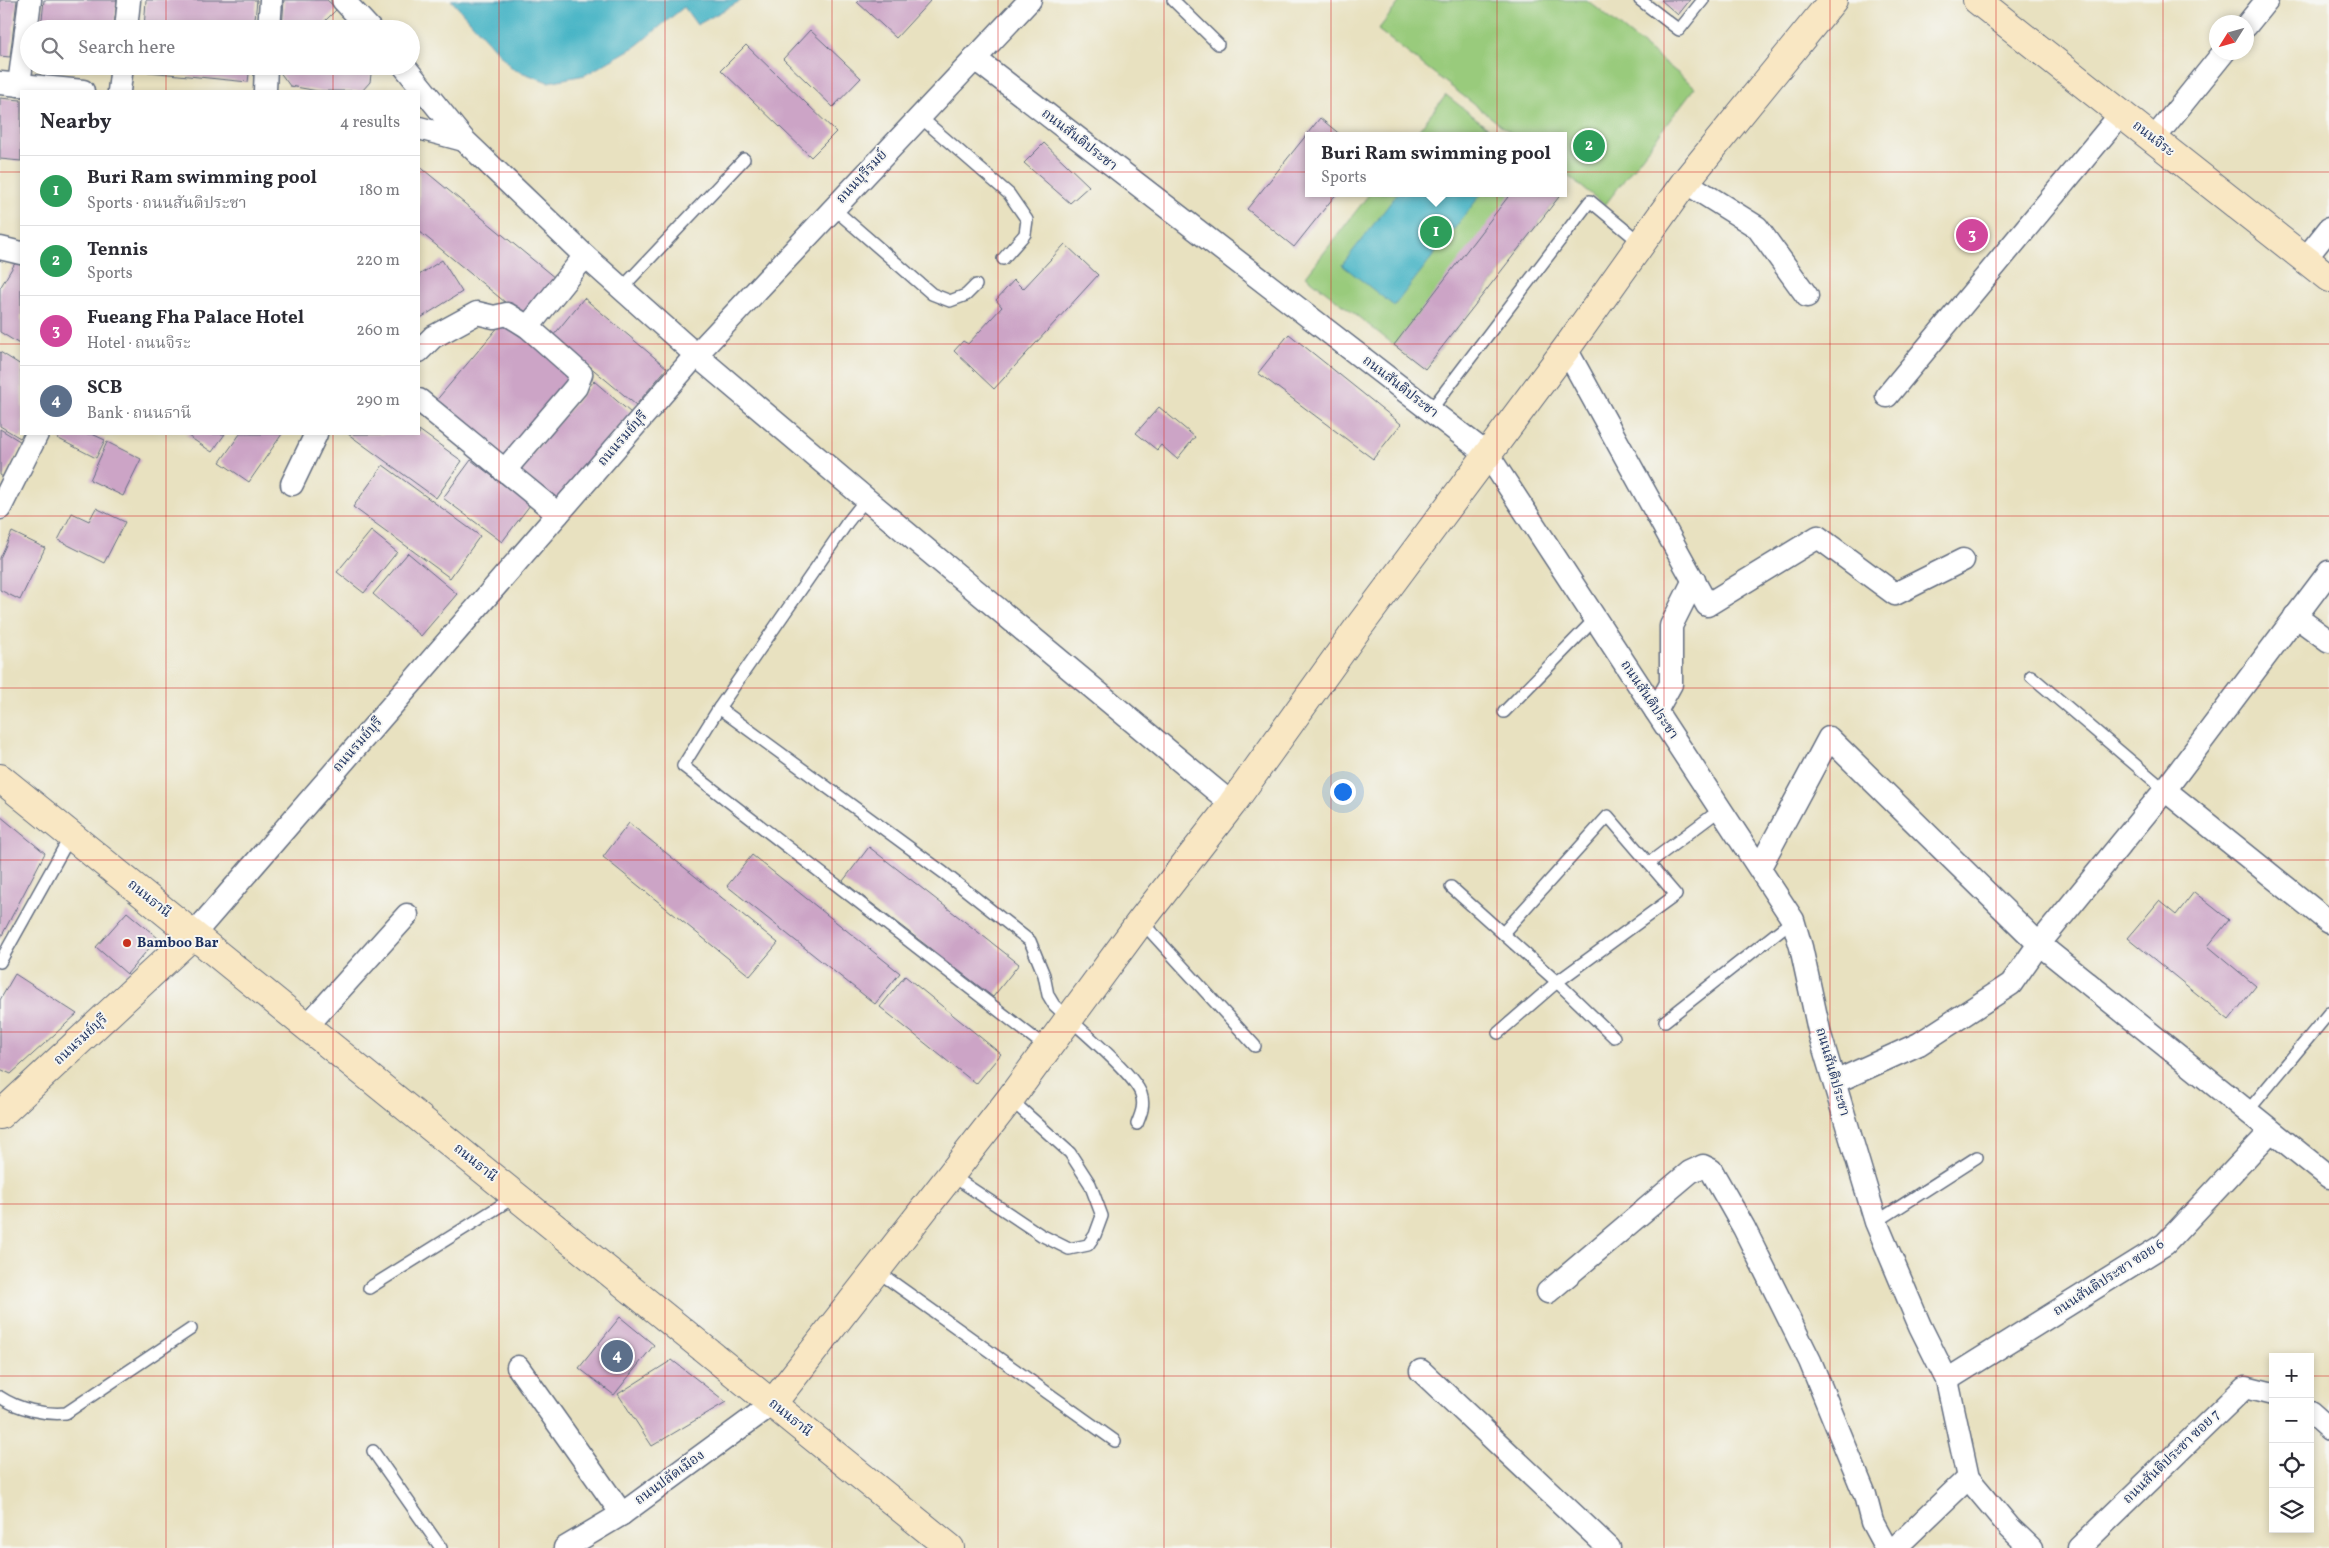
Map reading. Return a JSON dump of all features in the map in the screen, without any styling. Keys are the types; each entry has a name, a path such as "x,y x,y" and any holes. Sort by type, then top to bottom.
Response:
{"street":[{"path":"25,20 30,0"},
{"path":"127,20 129,0"},
{"path":"270,20 271,0"},
{"path":"343,0 362,20"},
{"name":"ถนนบุรีรมย์","path":"696,355 1030,0"},
{"path":"772,1404 1010,1099 1141,920 1232,804 1358,628 1566,349 1685,182 1833,0"},
{"name":"ถนนจิระ","path":"1977,0 2329,278"},
{"path":"2254,16 2267,0"},
{"path":"20,40 9,84 72,90"},
{"name":"ถนนสันติประชา","path":"974,58 1488,455 1793,920 1801,947 1820,1035 1836,1082 1876,1222 1920,1326 1947,1380 1968,1478 2010,1528 2031,1548"},
{"path":"2153,140 2218,60"},
{"path":"119,90 121,75"},
{"path":"265,90 266,75"},
{"path":"411,75 464,140 585,256 696,355 1232,804"},
{"path":"1887,396 2121,114"},
{"path":"420,128 464,140"},
{"path":"1685,182 1757,227 1807,296"},
{"path":"2305,259 2329,229"},
{"path":"0,248 20,253"},
{"path":"528,327 585,256"},
{"path":"420,350 433,337 477,313 494,317 507,314 528,327 581,374 576,388 504,471"},
{"path":"1566,349 1707,605 1818,537 1896,594 1963,560"},
{"name":"ถนนรมย์บุรี","path":"4,1106 193,935 696,355"},
{"path":"420,401 558,514"},
{"path":"0,508 36,435"},
{"path":"292,484 316,435"},
{"path":"1836,1082 1919,1044 2011,984 2039,944 2165,790 2329,572"},
{"path":"1656,711 1671,684 1672,626 1694,580"},
{"path":"2295,616 2329,641"},
{"path":"1760,867 1829,738 2039,944 2329,1177"},
{"name":"ถนนธานี","path":"0,778 950,1548"},
{"path":"2165,790 2329,922"},
{"path":"306,1026 407,915"},
{"name":"ถนนสันติประชา ซอย 6","path":"1947,1380 2164,1244 2272,1131"},
{"path":"1548,1292 1690,1172 1702,1166 1711,1170 1744,1228 1810,1361 1865,1495 1872,1522 1886,1548"},
{"path":"518,1367 622,1514"},
{"path":"1420,1371 1609,1548"},
{"name":"ถนนสันติประชา ซอย 7","path":"2079,1548 2245,1386 2269,1393"},
{"name":"ถนนปลัดเมือง","path":"565,1548 622,1514 772,1404"},
{"path":"2314,1416 2329,1429"},
{"path":"1895,1548 1968,1478"}],"lane":[{"path":"1173,0 1218,44"},
{"path":"1640,0 1679,30 1703,0"},
{"path":"919,116 1009,194 1027,220 1025,234 1003,258"},
{"path":"622,288 744,159"},
{"path":"1430,411 1590,201 1642,244"},
{"path":"833,208 932,294 950,301 966,295 976,285"},
{"path":"866,499 847,523 719,708 683,766 1046,1048"},
{"path":"1504,712 1595,619"},
{"path":"2031,676 2165,790"},
{"path":"719,708 944,873 1030,941 1044,975 1048,995 1068,1018 1114,1061 1141,1093 1143,1109 1137,1124"},
{"path":"1649,863 1721,809"},
{"path":"1498,1033 1557,982 1676,895 1608,816 1502,932"},
{"path":"0,962 71,835"},
{"path":"1451,887 1557,982 1614,1037"},
{"path":"1141,920 1255,1046"},
{"path":"1665,1020 1793,920"},
{"path":"2247,1112 2329,1013"},
{"path":"951,1175 1041,1235 1069,1249 1088,1245 1096,1235 1102,1216 1090,1184 1070,1153 1010,1099"},
{"path":"1876,1222 1976,1157"},
{"path":"369,1288 516,1196"},
{"path":"877,1271 1116,1441"},
{"path":"0,1396 15,1406 54,1414 66,1413 191,1329"},
{"path":"373,1451 441,1548"}],"green space":[{"path":"1401,0 1587,0 1695,87 1605,205 1567,175 1567,132 1510,132 1378,30"},
{"path":"1446,95 1494,132 1417,132"},
{"path":"1367,197 1559,197 1425,369 1306,276"}],"water":[{"path":"451,0 742,0 697,25 684,7 636,46 585,75 548,82 513,69"},
{"path":"1395,197 1479,197 1394,306 1342,265"}],"building":[{"path":"0,0 17,0 10,57 0,56"},
{"path":"44,0 117,0 115,20 42,20"},
{"path":"146,0 257,0 255,20 145,20"},
{"path":"284,0 327,0 337,9 326,20 283,20"},
{"path":"859,0 931,0 896,38 857,2"},
{"path":"1661,0 1690,0 1678,15"},
{"path":"810,30 861,78 833,107 783,59"},
{"path":"746,45 836,132 811,157 721,70"},
{"path":"179,75 249,75 248,82"},
{"path":"282,75 371,75 370,82 363,90 312,90 290,86"},
{"path":"0,98 20,100 20,161 0,159"},
{"path":"1320,118 1337,132 1309,132"},
{"path":"1305,137 1305,197 1334,197 1294,247 1247,209"},
{"path":"1044,143 1089,186 1070,203 1024,163"},
{"path":"420,167 555,278 523,317 420,232"},
{"path":"1508,197 1559,197 1425,369 1394,345"},
{"path":"1065,244 1098,275 994,389 954,351 963,341 968,344 1002,307 996,300 1014,280 1023,289"},
{"path":"17,260 20,262 20,344 0,332 0,288"},
{"path":"442,260 462,292 420,318 420,274"},
{"path":"584,298 667,368 636,405 553,336"},
{"path":"505,319 574,377 503,461 434,403"},
{"path":"1289,334 1401,424 1373,459 1258,373"},
{"path":"0,352 20,364 20,435 22,435 20,438 0,426"},
{"path":"594,381 631,413 555,501 518,470"},
{"path":"1159,407 1195,437 1177,459 1161,445 1157,450 1136,433"},
{"path":"0,429 23,443 3,477 0,475"},
{"path":"420,431 462,461 436,498 349,435 420,435"},
{"path":"58,435 94,435 105,440 96,458 57,438"},
{"path":"186,435 224,435 212,452"},
{"path":"239,435 281,435 249,482 220,462"},
{"path":"107,442 141,459 123,496 90,480"},
{"path":"471,460 530,505 502,542 443,498"},
{"path":"383,465 480,536 450,578 353,507"},
{"path":"96,508 125,522 104,563 58,540 72,513 89,521"},
{"path":"371,531 397,552 364,593 337,572"},
{"path":"12,532 45,548 20,600 0,590 0,558"},
{"path":"408,553 457,594 421,636 373,594"},
{"path":"0,816 45,853 0,939"},
{"path":"629,823 778,943 750,976 603,857"},
{"path":"869,847 1019,964 993,997 843,881"},
{"path":"752,855 900,973 875,1004 727,886"},
{"path":"2194,892 2229,920 2208,946 2256,986 2229,1020 2128,938 2159,901 2176,915"},
{"name":"Bamboo Bar","path":"127,912 158,938 127,974 96,947"},
{"path":"15,974 77,1014 11,1074 0,1069 0,1000"},
{"path":"905,976 1001,1054 976,1084 880,1007"},
{"path":"620,1317 654,1345 614,1395 579,1368"},
{"path":"672,1360 726,1402 652,1446 618,1394"}],"place":[{"name":"Tennis","path":"1589,146"},
{"name":"Buri Ram swimming pool","path":"1436,232"},
{"name":"Fueang Fha Palace Hotel","path":"1972,235"},
{"name":"Bamboo Bar","path":"127,943"},
{"name":"SCB","path":"617,1356"}]}
